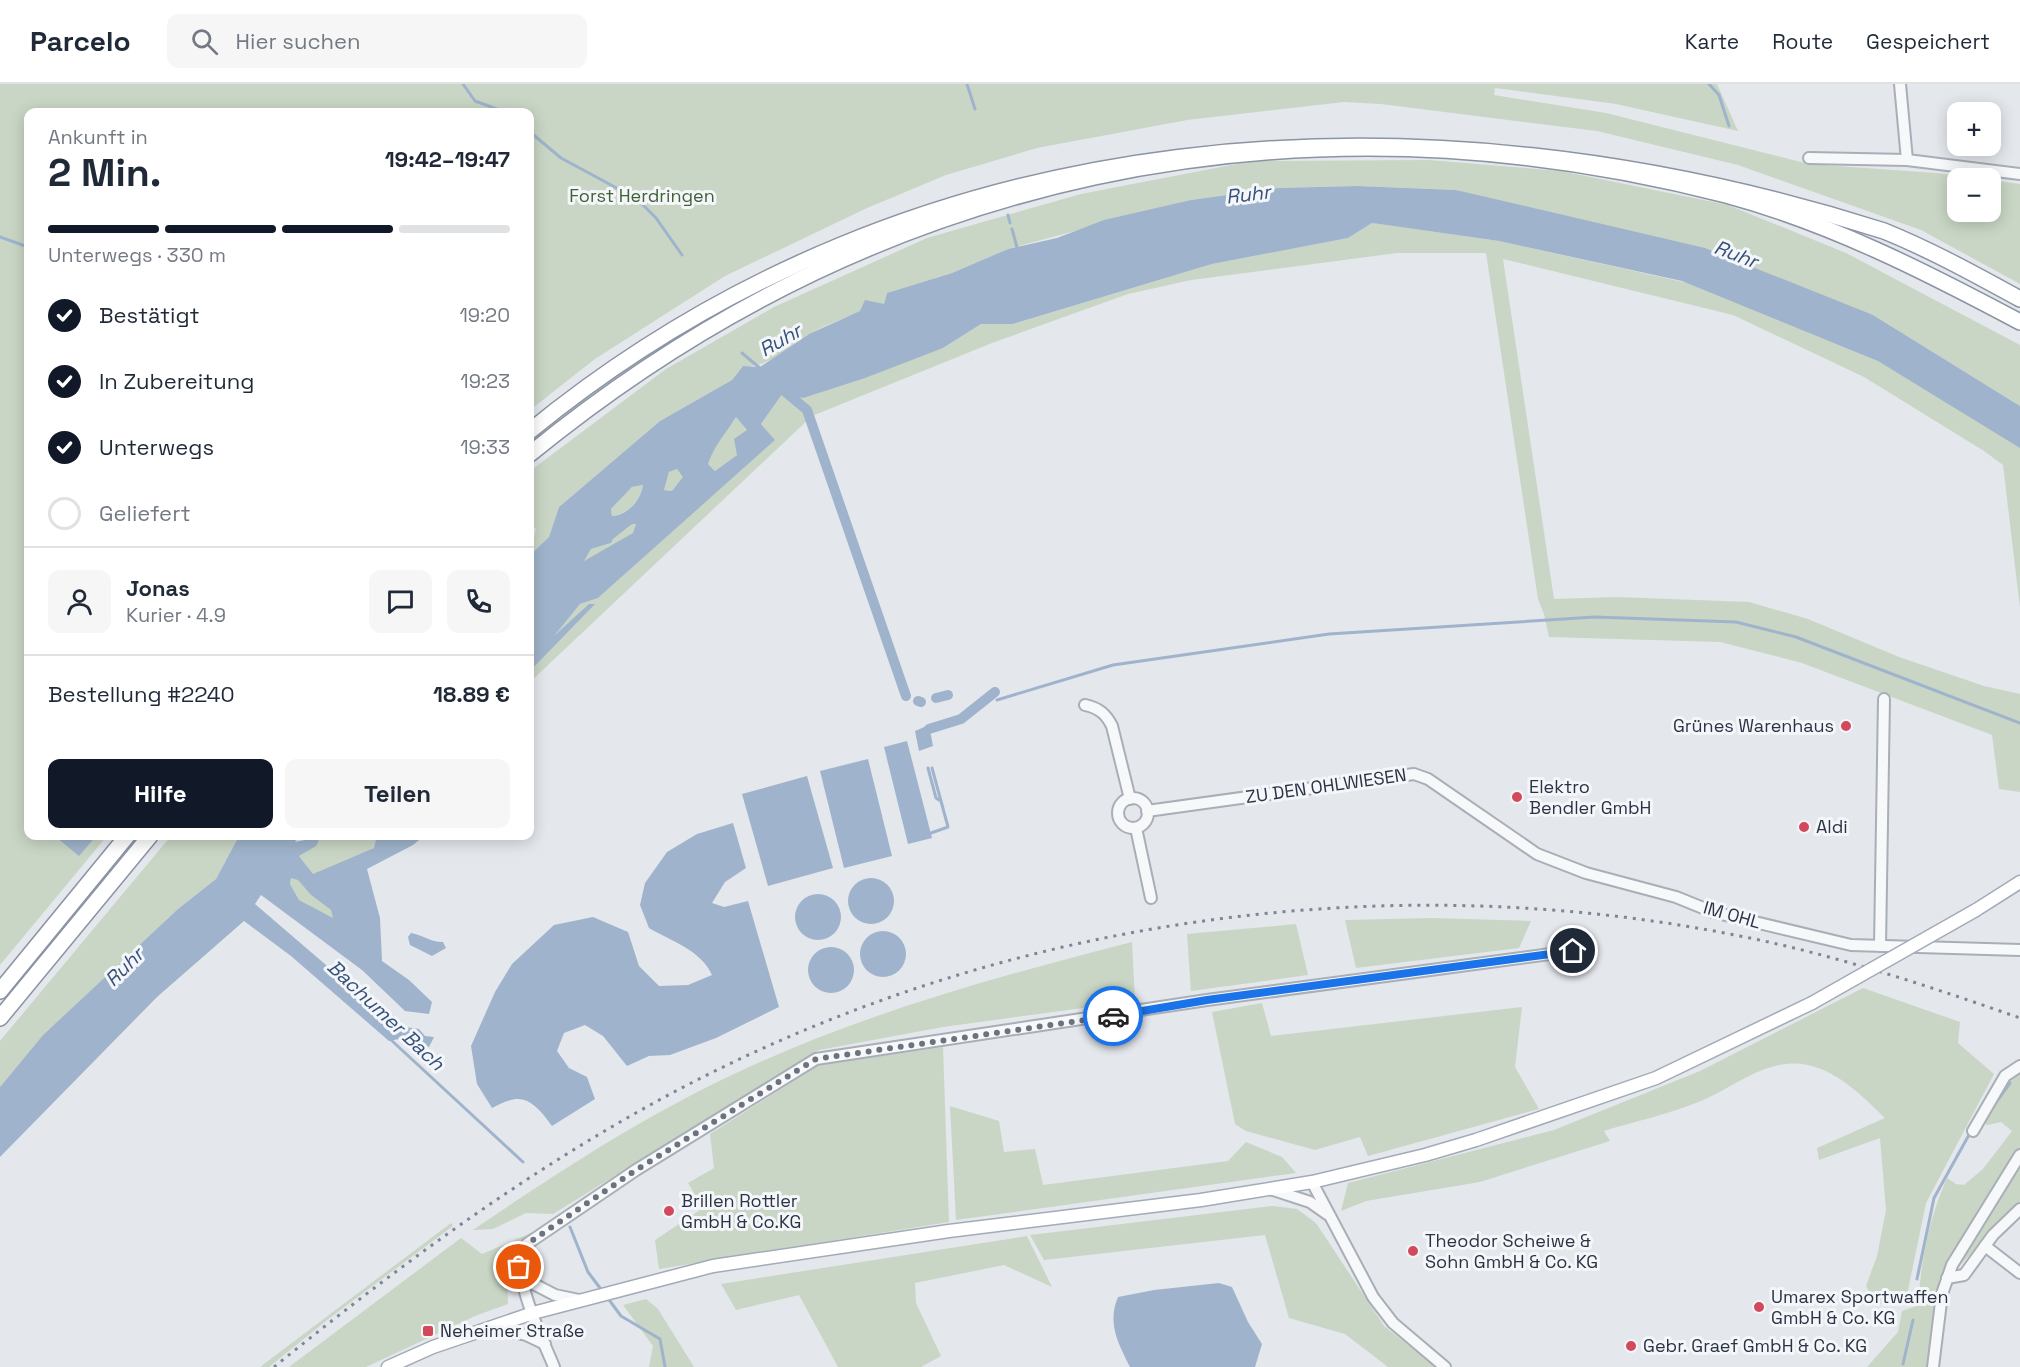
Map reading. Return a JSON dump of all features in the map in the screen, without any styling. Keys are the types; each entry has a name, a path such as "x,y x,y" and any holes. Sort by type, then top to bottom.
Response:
{"highway":[{"path":"534,451 637,373 704,330 789,283 897,234 965,209 1064,180 1154,161 1278,147 1344,143 1441,145 1525,153 1622,169 1729,195 1786,214 1932,275 2020,322"},
{"path":"1672,163 1730,177 1884,231 1940,256 2020,299"},
{"path":"534,428 627,358 735,290 890,218 958,192 1046,166"},
{"path":"0,991 124,840"},
{"path":"0,1018 147,840"}],"main road":[{"path":"388,1367 433,1347 533,1313 713,1266 831,1247 1115,1212 1270,1189 1312,1182 1476,1140 1656,1078 1812,1003 2020,882"}],"street":[{"path":"1900,84 1907,160"},
{"path":"1809,158 1907,160 2020,174"},
{"path":"1880,946 1884,699"},
{"path":"1085,705 1094,707 1106,715 1112,726 1130,799"},
{"name":"ZU DEN OHLWIESEN","path":"1147,811 1414,774 1428,779 1537,854 1586,873"},
{"path":"1130,799 1139,800 1147,811 1144,823 1136,828 1123,825 1118,817 1122,803 1130,799"},
{"path":"1136,828 1151,898"},
{"name":"IM OHL","path":"1586,873 1676,897 1723,915 1851,945 2020,950"},
{"path":"554,1367 533,1313 519,1267 523,1250 550,1228 636,1170 816,1059 1207,1000 1573,951"},
{"path":"1973,1131 2005,1076 2020,1066"},
{"path":"1933,1367 1942,1294 1947,1278 1973,1228 2020,1155"},
{"path":"1312,1182 1372,1297 1393,1323 1445,1367"},
{"path":"1270,1189 1310,1202 1328,1214"},
{"path":"1947,1278 1964,1275 1984,1246 2020,1209"},
{"path":"1984,1246 2020,1273"},
{"path":"522,1278 555,1295 579,1300"},
{"path":"492,1327 526,1335 545,1344"}],"green space":[{"name":"Forst Herdringen","path":"0,84 1717,84 1738,131 1616,104 1495,88 1494,95 1606,113 1809,164 1947,174 1947,222 2001,222 2001,181 2020,184 2020,284 1921,230 1738,165 1597,131 1381,104 1344,102 1187,120 1037,148 946,175 867,208 725,276 595,359 534,407 534,108 24,108 24,840 104,840 0,965"},
{"path":"1429,160 1561,171 1728,205 1846,253 2020,345 2020,406 1873,315 1456,190 1357,186 1278,188 1191,200 1008,249 952,273 887,293 884,304 818,329 762,364 743,366 732,380 660,421 559,507 549,537 534,551 536,528 534,529 534,468 666,369 774,307 927,238 1081,194 1252,161"},
{"path":"1372,223 1499,241 1733,293 1838,334 2020,447 2020,608 2003,465 1984,451 1864,377 1733,315 1503,259 1554,599 1616,597 1749,602 1808,619 1899,657 1984,686 2020,694 2020,792 1999,789 1992,735 1802,663 1720,642 1549,637 1538,599 1486,253 1397,253 1191,280 1128,294 992,343 812,416 534,678 534,667 594,604 548,642 580,604 598,598 774,440 761,424 783,393 943,348 981,324 1013,324 1212,264 1348,238"},
{"path":"736,417 747,430 737,455 715,471 708,464 717,445"},
{"path":"677,469 684,477 672,491 664,490 669,472"},
{"path":"643,485 640,496 633,505 618,515 612,516 611,509 632,487"},
{"path":"632,523 636,524 634,533 583,562 591,549 611,543"},
{"path":"168,840 237,840 216,879 178,909 43,1035 0,1087 0,1041"},
{"path":"319,840 376,840 374,848 313,875 299,856 315,846"},
{"path":"291,878 298,879 311,895 331,910 334,919 299,900 290,884"},
{"path":"1431,918 1531,921 1519,948 1356,968 1345,920"},
{"path":"1296,924 1308,975 1191,991 1187,934"},
{"path":"1132,942 1135,1001 943,1027 819,1050 553,1214 526,1213 493,1229 473,1230 607,1143 676,1103 747,1068 841,1029 936,996"},
{"path":"1863,988 1960,1022 1958,1043 1994,1074 1926,1203 1907,1295 1877,1305 1866,1286 1877,1256 1886,1210 1880,1138 1819,1160 1817,1148 1885,1118 1862,1096 1836,1077 1807,1065 1792,1064 1766,1069 1689,1106 1604,1131 1610,1141 1480,1182 1366,1201 1341,1211 1348,1183 1554,1130 1700,1071"},
{"path":"1262,1003 1271,1036 1522,1007 1515,1067 1539,1109 1368,1156 1360,1137 1315,1150 1246,1131 1235,1124 1212,1012"},
{"path":"943,1047 949,1222 659,1269 655,1240 703,1208 688,1183 714,1168 710,1134 819,1065"},
{"path":"2020,1068 2020,1201 1937,1290 1919,1294 1928,1234 1947,1178 1956,1184 1964,1185 1983,1169 2012,1131 2001,1122 1988,1125 1983,1123 2007,1078"},
{"path":"950,1106 999,1121 1004,1152 1035,1149 1043,1185 1228,1161 1246,1142 1282,1157 1296,1173 956,1220"},
{"path":"1273,1206 1297,1209 1316,1223 1384,1326 1436,1367 1388,1367 1345,1334 1289,1318 1265,1235 1044,1260 1030,1235"},
{"path":"451,1223 453,1226 331,1317 269,1367 260,1367"},
{"path":"533,1232 507,1263 508,1304 475,1316 366,1367 289,1367 461,1238 482,1254"},
{"path":"1027,1236 1052,1287 1004,1265 915,1283 916,1303 941,1356 921,1367 838,1367 799,1295 736,1310 721,1284"},
{"path":"646,1299 658,1309 694,1367 649,1367 653,1346 623,1305"},
{"path":"1931,1301 1936,1307 1927,1367 1867,1367 1898,1332 1902,1311"}],"water":[{"name":"Ruhr","path":"1357,186 1456,190 1705,248 1873,315 2020,406 2020,448 1878,361 1682,281 1499,241 1372,223 1348,238 1212,264 1013,324 981,324 943,348 865,378 803,398 783,393 761,424 775,440 598,598 580,604 554,636 589,604 595,604 534,667 534,551 549,537 559,507 660,421 732,380 743,366 760,367 809,334 860,311 865,300 884,304 887,293 952,273 1008,249 1057,238 1104,220 1191,200 1278,188","holes":["736,417 747,430 734,439 737,455 715,471 708,464 717,445","677,469 683,477 672,491 664,490 669,472","643,485 640,496 633,506 623,513 612,516 611,509 632,487","632,524 636,524 633,533 584,561 591,549 611,543"]},
{"path":"929,725 933,746 919,751 915,731"},
{"path":"907,741 932,838 908,844 884,747"},
{"path":"868,759 892,856 844,868 820,771"},
{"path":"807,776 833,868 768,886 742,794"},
{"path":"733,823 746,868 725,882 712,903 724,907 748,901 779,1007 716,1038 670,1055 649,1056 627,1066 603,1036 585,1025 564,1033 557,1051 569,1068 587,1077 595,1099 552,1126 538,1109 526,1100 511,1100 492,1108 477,1084 471,1046 495,992 512,964 554,925 593,917 628,932 639,966 659,986 688,985 712,975 701,959 693,953 649,928 640,905 645,883 667,852 697,834"},
{"path":"59,840 93,840 79,856"},
{"name":"Ruhr","path":"237,840 296,840 295,842 319,840 316,846 299,856 313,874 374,848 376,840 419,840 367,869 380,918 382,961 409,980 432,1002 429,1014 405,1011 362,970 261,895 255,904 397,1026 419,1029 425,1036 434,1037 429,1047 404,1038 389,1041 291,956 244,921 157,997 0,1157 0,1087 43,1035 178,909 216,879","holes":["291,878 298,880 311,895 331,910 333,918 299,900 290,884"]},
{"path":"876,878 888,884 893,892 893,910 888,918 880,923 866,924 858,921 851,914 848,896 851,888 858,881"},
{"path":"823,894 835,900 840,908 840,926 835,934 827,939 813,940 805,937 798,930 795,912 798,904 805,897"},
{"path":"888,931 900,937 905,945 905,963 900,971 892,976 878,977 866,971 861,963 860,949 866,937 874,932"},
{"path":"411,933 443,942 446,948 432,956 410,945 408,937"},
{"path":"836,947 848,953 853,961 853,979 848,987 840,992 826,993 818,990 811,983 808,965 811,957 818,950"},
{"path":"1219,1283 1232,1287 1248,1322 1262,1344 1255,1367 1130,1367 1115,1333 1114,1316 1118,1297 1154,1290"}],"waterway":[{"path":"463,84 475,101 494,108"},
{"path":"967,84 975,109"},
{"path":"1709,84 1719,95 1729,126"},
{"path":"534,135 561,158 637,199 656,218 682,255"},
{"path":"1008,215 1010,223"},
{"path":"1012,229 1018,251"},
{"path":"0,237 24,246"},
{"name":"Ruhr","path":"742,353 761,369"},
{"path":"783,390 807,410 906,696"},
{"path":"997,700 1113,665 1329,634 1595,617 1736,622 1796,637 2020,723"},
{"path":"929,729 961,719 995,692"},
{"path":"936,698 948,695"},
{"path":"928,768 936,798 939,800"},
{"path":"931,833 948,827 932,768"},
{"name":"Bachumer Bach","path":"390,1039 523,1162"},
{"path":"1986,1116 2010,1083"},
{"path":"1917,1279 1934,1198 1970,1133"},
{"name":"Bachumer Bach","path":"570,1227 588,1272 603,1292"},
{"name":"Bachumer Bach","path":"607,1297 621,1316 660,1339 665,1367"},
{"path":"1903,1364 1913,1320"}],"railway":[{"path":"274,1367 461,1224 559,1159 661,1099 791,1036 927,985 1067,946 1210,920 1354,907 1499,907 1643,920 1786,946 1904,979 2020,1018"}],"way so far":[{"path":"519,1267 520,1257 527,1244 636,1170 816,1059 1113,1016"}],"place":[{"name":"Grünes Warenhaus","path":"1846,726"},
{"name":"Elektro Bendler GmbH","path":"1517,797"},
{"name":"Aldi","path":"1804,827"},
{"name":"Brillen Rottler GmbH & Co.KG","path":"669,1211"},
{"name":"Theodor Scheiwe & Sohn GmbH & Co. KG","path":"1413,1251"},
{"name":"Umarex Sportwaffen GmbH & Co. KG","path":"1759,1307"},
{"name":"Neheimer Straße","path":"428,1331"},
{"name":"Gebr. Graef GmbH & Co. KG","path":"1631,1346"}],"route":[{"path":"1113,1016 1207,1000 1380,979 1573,951"}]}
